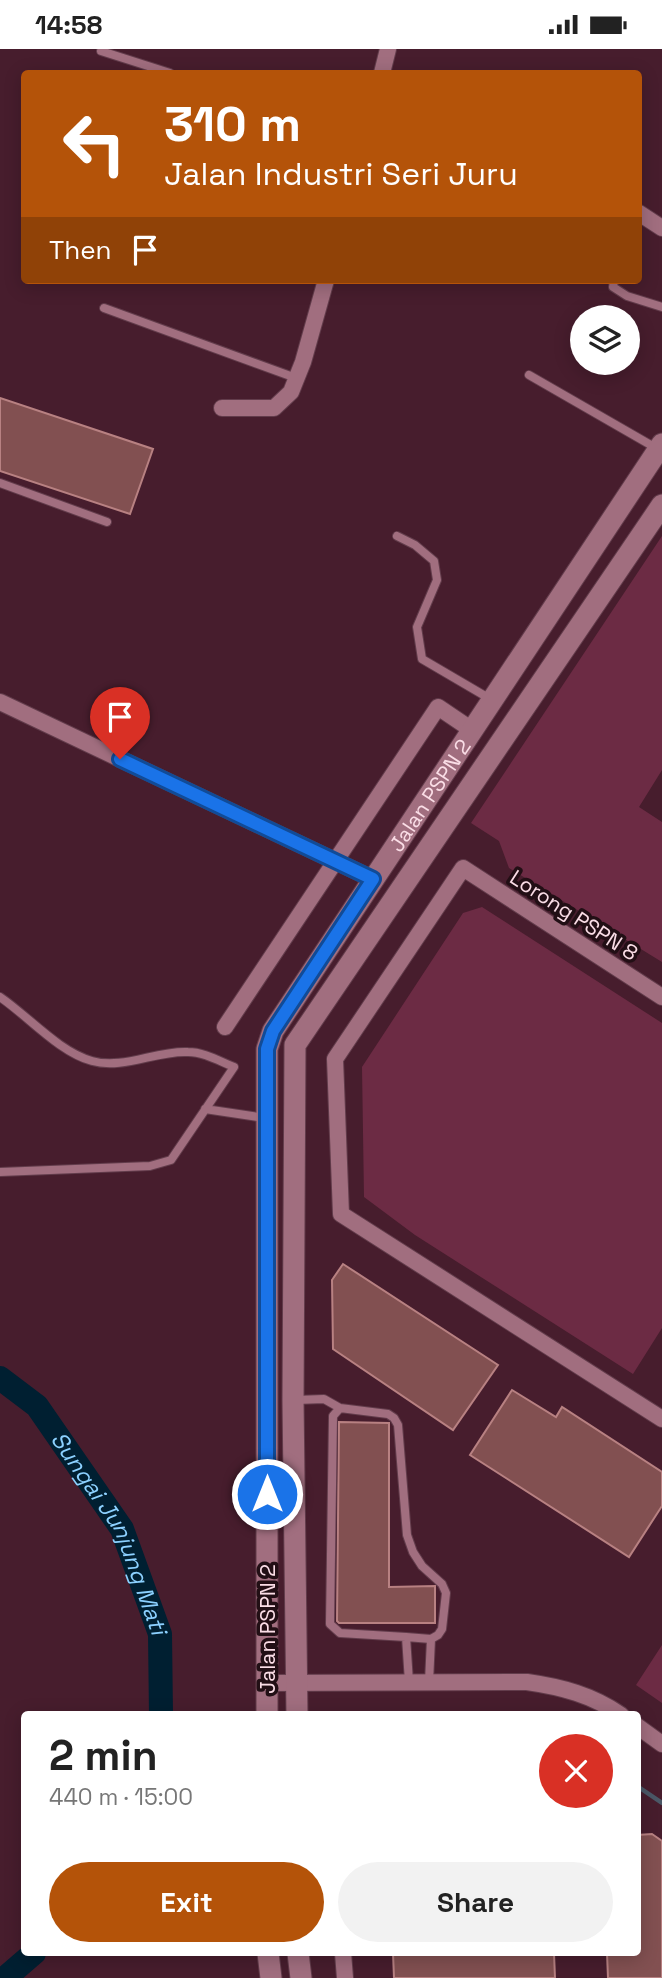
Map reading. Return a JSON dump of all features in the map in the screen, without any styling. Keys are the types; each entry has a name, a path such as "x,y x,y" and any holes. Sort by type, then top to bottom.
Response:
{"street":[{"path":"385,70 388,49"},
{"path":"642,215 662,228"},
{"path":"222,408 274,408 291,392 326,284"},
{"name":"Jalan PSPN 2","path":"267,1711 267,1049 273,1031 660,447"},
{"name":"Jalan PSPN 2","path":"297,1711 293,1400 295,1045 662,505"},
{"path":"0,702 373,879"},
{"path":"225,1027 439,707 472,730"},
{"name":"Lorong PSPN 8","path":"662,997 463,868 335,1059 341,1214 662,1419"},
{"path":"267,1683 527,1682 562,1687 590,1696 614,1711"},
{"path":"641,1729 662,1744"},
{"path":"268,1956 271,1978"},
{"path":"298,1956 301,1978"},
{"path":"343,1956 345,1978"}],"lane":[{"path":"101,51 161,70"},
{"path":"613,284 613,287 628,296 662,307"},
{"path":"104,308 296,378"},
{"path":"529,375 660,447"},
{"path":"0,483 107,522"},
{"path":"397,536 415,545 434,561 437,580 417,627 422,659 492,700"},
{"path":"0,997 76,1055 94,1062 120,1062 187,1051 234,1067 171,1160 150,1166 0,1172"},
{"path":"205,1109 267,1118"},
{"path":"293,1400 324,1399 340,1408 388,1414 394,1418 398,1425 407,1535 422,1566 442,1584 446,1593 442,1629 431,1639 340,1633 330,1624 334,1416 340,1408"},
{"path":"406,1637 409,1682"},
{"path":"429,1682 431,1639"}],"shaded area":[{"path":"662,536 662,770 639,807 662,822 662,962 509,868 499,841 471,823"},
{"path":"482,907 662,1023 662,1328 633,1374 415,1235 364,1197 362,1067 463,913"},
{"path":"662,1645 662,1703 636,1685"}],"building":[{"path":"0,398 153,449 130,514 0,471"},
{"path":"343,1264 498,1365 453,1430 333,1349 332,1280"},
{"path":"512,1390 556,1417 562,1407 662,1472 662,1506 629,1557 470,1455"},
{"path":"339,1422 389,1423 389,1587 435,1586 435,1623 337,1621"},
{"path":"652,1834 662,1841 662,1978 608,1978 607,1956 641,1956 641,1835"},
{"path":"393,1956 554,1956 555,1978 394,1978"}],"waterway":[{"name":"Sungai Junjung Mati","path":"0,1378 37,1406 122,1529 160,1634 161,1711"},
{"path":"641,1789 662,1803"},
{"name":"Sungai Junjung Mati","path":"5,1978 31,1956"}],"route":[{"path":"120,759 373,879 273,1031 267,1049 267,1494"}]}
